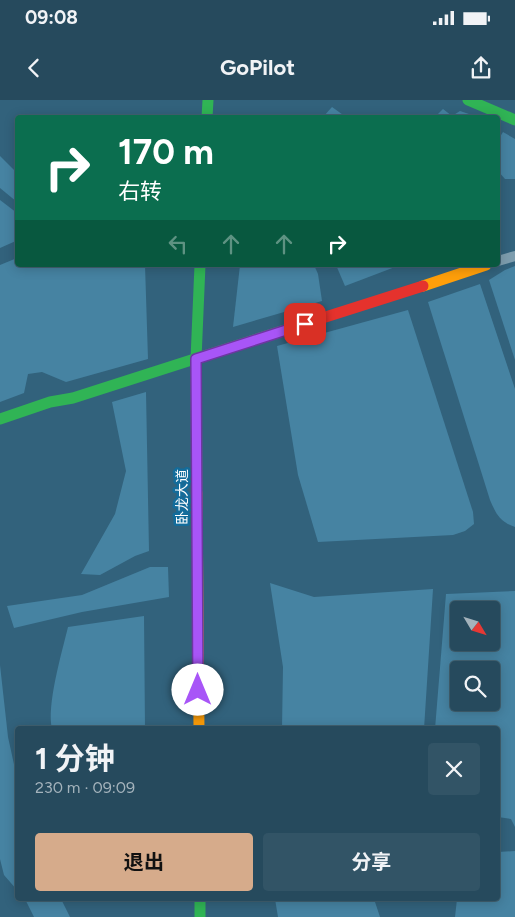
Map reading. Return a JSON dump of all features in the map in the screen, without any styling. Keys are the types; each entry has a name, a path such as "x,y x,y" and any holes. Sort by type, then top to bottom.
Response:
{"street":[{"path":"207,115 208,100"},
{"path":"468,100 515,120"},
{"path":"500,260 515,256"},
{"name":"卧龙大道","path":"199,726 196,359 200,267"},
{"path":"0,419 50,402 73,398 480,267"},
{"path":"200,901 200,917"}],"water":[{"path":"332,107 343,115 325,115"},
{"path":"443,109 451,115 437,115"},
{"path":"460,111 472,115 454,115"},
{"path":"503,132 515,139 515,179 505,179 500,173 500,137"},
{"path":"0,156 15,171 15,200 0,188"},
{"path":"0,200 15,211 15,241 0,248"},
{"path":"15,259 15,267 145,267 148,359 66,382 42,372 28,374 24,393 0,402 0,265"},
{"path":"515,266 515,360 489,280"},
{"path":"240,267 315,267 318,274 322,301 233,327"},
{"path":"337,267 395,267 345,286"},
{"path":"480,284 515,389 515,527 499,517 490,500 428,302"},
{"path":"408,310 473,512 474,524 465,531 453,535 318,542 298,475 277,346"},
{"path":"146,392 149,551 135,556 100,575 81,574 115,514 126,471 112,402"},
{"path":"150,567 168,567 169,597 82,612 14,628 7,606 82,595"},
{"path":"270,583 314,597 433,589 424,726 282,726 283,667"},
{"path":"515,591 515,827 511,819 500,817 500,726 435,726 446,594"},
{"path":"144,616 145,726 52,726 53,693 68,627"},
{"path":"0,665 8,737 15,769 15,888 4,875 0,859"},
{"path":"515,851 515,917 455,917 457,901 500,901 500,852"},
{"path":"26,901 62,901 70,917 34,917"},
{"path":"275,901 375,901 380,917 278,917"}],"traffic: fast":[{"path":"207,115 208,100"},
{"path":"468,100 515,120"},
{"path":"197,493 196,359 200,267"},
{"path":"0,419 50,402 73,398 291,328"},
{"path":"200,901 200,917"}],"traffic: slow":[{"path":"423,286 480,267"},
{"path":"197,493 199,726"}],"traffic: jam":[{"path":"291,328 423,286"}],"route":[{"path":"198,690 196,359 305,324"}]}
